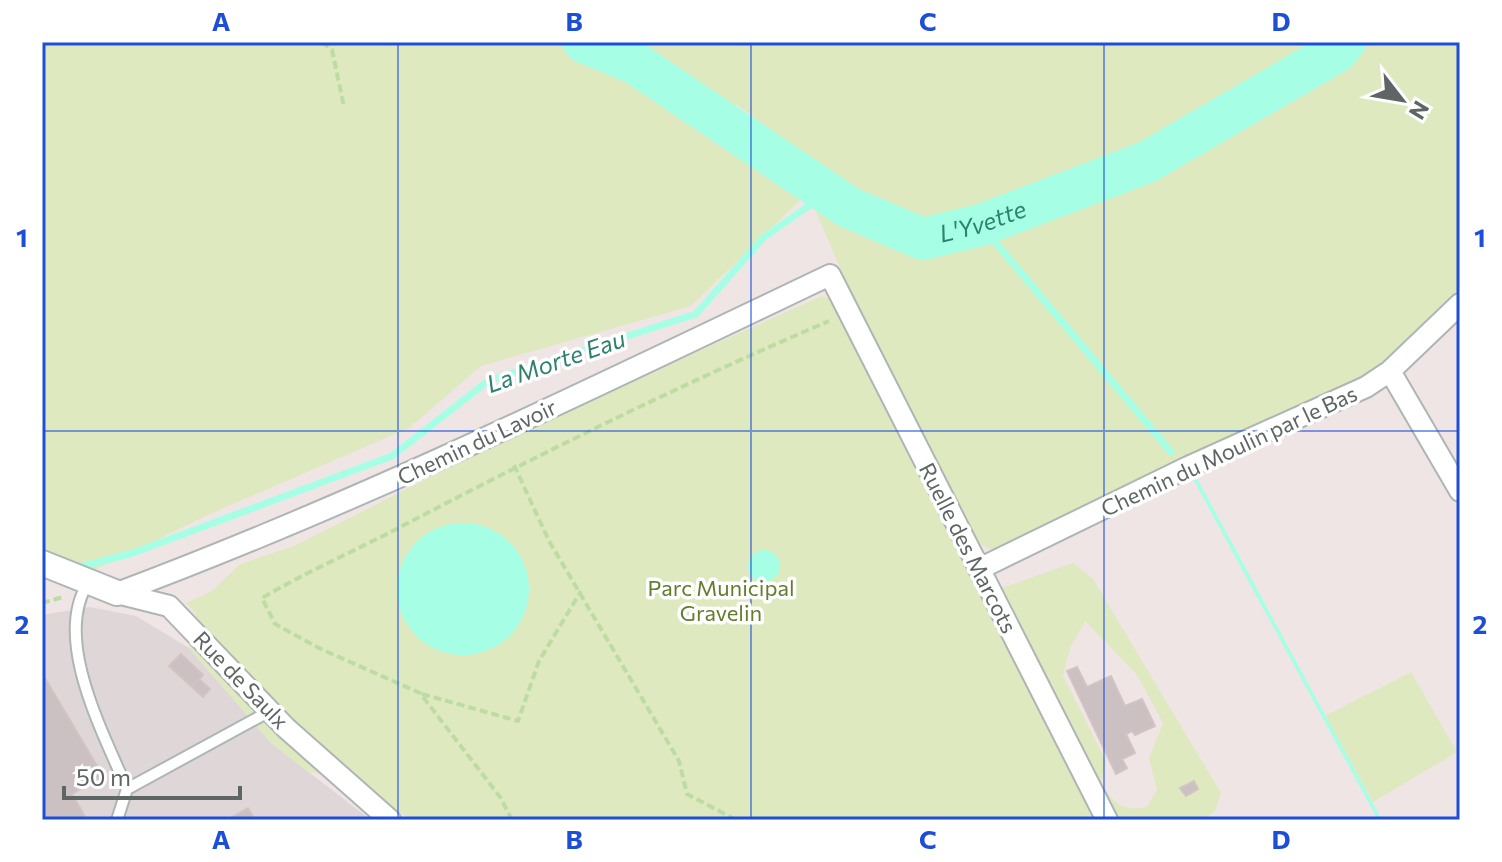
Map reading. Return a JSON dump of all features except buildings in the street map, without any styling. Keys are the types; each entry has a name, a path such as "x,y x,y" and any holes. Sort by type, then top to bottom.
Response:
{"street":[{"name":"Ruelle des Marcots","path":"830,275 1107,820"},
{"name":"Chemin du Lavoir","path":"117,593 255,541 479,442 830,275"},
{"name":"Chemin du Moulin par le Bas","path":"979,569 1188,467 1366,387 1390,371 1460,304"},
{"path":"1390,371 1460,491"},
{"path":"43,563 117,593"},
{"name":"Rue de Saulx","path":"117,593 169,606 270,711 390,820"}],"lane":[{"path":"85,581 73,621 80,664 127,789 117,820"},
{"path":"127,789 270,711"}],"path":[{"path":"322,42 332,50 344,107"},
{"path":"581,591 539,661 518,721 420,693 321,649 275,624 262,598 315,567 405,524 514,465 742,358 849,312"},
{"path":"514,465 549,541 679,761 687,794 736,820"},
{"path":"420,693 500,797 512,820"}],"shaded area":[{"path":"1191,467 1382,820 1378,820 1187,468"},
{"path":"463,523 488,528 510,542 524,564 529,589 524,614 510,636 488,650 463,655 438,650 416,636 402,614 397,589 402,564 416,542 438,528"},
{"path":"764,550 775,555 780,566 775,577 764,582 753,577 748,566 753,555"},
{"path":"90,607 136,616 189,648 271,743 371,820 42,820 42,615"}],"green space":[{"path":"42,42 1320,42 1119,157 1058,186 1001,208 952,220 915,218 867,197 821,168 736,104 716,132 803,197 691,306 481,366 409,428 210,514 92,571 42,548"},
{"path":"1345,42 1460,42 1460,295 1357,385 995,551 976,542 866,327 816,212 826,206 925,252 1147,162 1335,52"},
{"name":"Parc Municipal Gravelin","path":"822,296 839,302 999,589 1073,563 1093,579 1221,793 1215,811 1203,820 411,820 363,786 307,771 271,743 189,648 196,613 186,603 212,591 240,564 294,546 533,425","holes":["1085,621 1137,675 1163,723 1149,758 1157,790 1147,807 1131,808 1114,800 1101,782 1106,761 1063,676 1070,648"]},
{"path":"1411,672 1457,752 1373,802 1325,716"}],"waterway":[{"name":"L'Yvette","path":"584,42 635,63 848,207 923,239 981,225 1147,162 1336,52 1345,42"},
{"name":"La Morte Eau","path":"75,568 133,553 392,456 488,381 696,314 763,238 827,193"},
{"path":"981,225 1171,452"}]}
